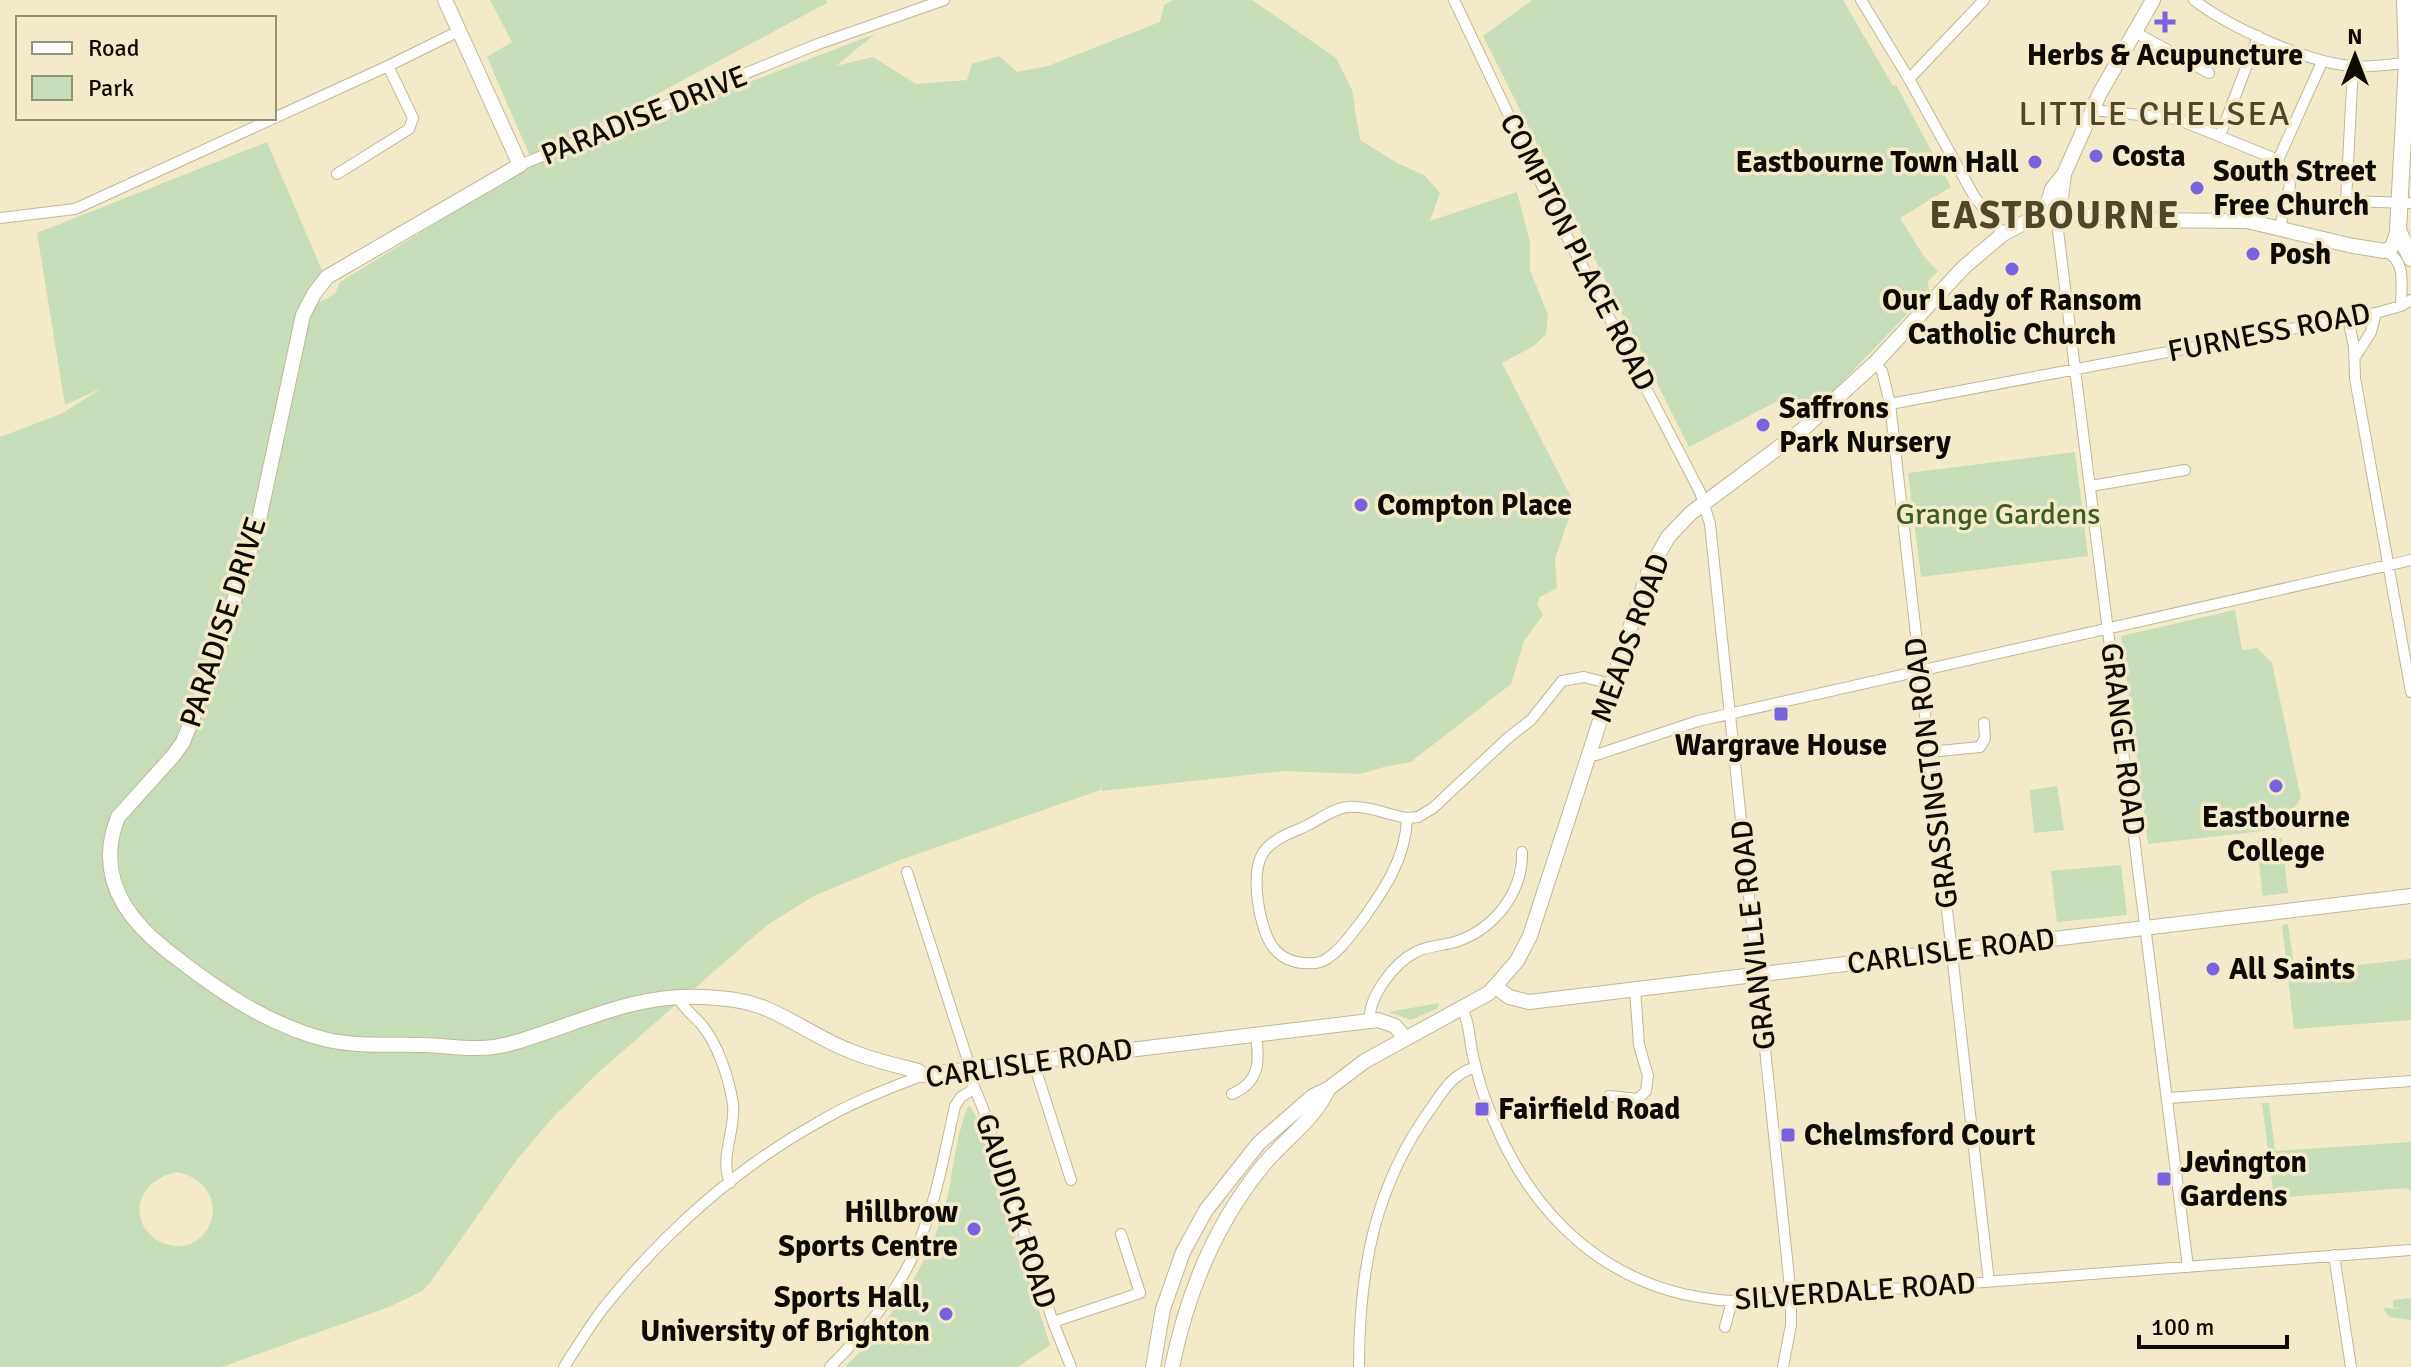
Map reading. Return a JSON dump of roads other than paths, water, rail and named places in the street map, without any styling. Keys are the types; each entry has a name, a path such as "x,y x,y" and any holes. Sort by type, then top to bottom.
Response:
{"main road":[{"path":"2407,1 2409,42 2405,204 2398,230 2409,255"}],"street":[{"path":"445,0 520,165"},
{"name":"PARADISE DRIVE","path":"923,1075 851,1051 767,1009 731,999 677,996 615,1007 490,1048 381,1045 328,1039 301,1031 243,1004 146,934 125,909 110,864 109,846 118,817 183,742 216,656 257,529 303,315 327,277 520,165 818,44 944,0"},
{"name":"COMPTON PLACE ROAD","path":"1454,0 1560,223 1704,502"},
{"path":"1861,0 1974,196 2003,234"},
{"path":"1909,79 1984,0"},
{"path":"2153,0 2133,31 2093,110 2064,174 2052,213 2131,220 2238,220 2385,251 2396,257 2400,266 2406,303"},
{"path":"2194,0 2258,36 2322,62 2353,67 2407,63"},
{"path":"276,117 459,31"},
{"path":"2133,31 2209,73"},
{"path":"2220,136 2258,36"},
{"path":"2278,160 2322,62"},
{"path":"337,174 409,129 413,118 388,66"},
{"path":"2353,67 2346,201 2405,204"},
{"path":"2093,110 2177,119 2278,160 2290,185 2280,227"},
{"path":"0,218 75,209 270,120"},
{"name":"MEADS ROAD","path":"1153,1367 1163,1309 1195,1227 1259,1143 1313,1096 1328,1089 1356,1067 1477,1001 1496,987 1517,961 1530,936 1648,573 1668,537 1704,502 1802,430 1875,363 1959,271 2003,234 2052,213"},
{"name":"GRANGE ROAD","path":"2052,213 2057,222 2188,1267"},
{"path":"2385,251 2392,247 2398,230"},
{"name":"FURNESS ROAD","path":"1890,404 2376,313 2406,303"},
{"path":"2355,357 2371,332 2376,313"},
{"path":"2348,318 2355,357 2355,378 2411,692"},
{"name":"GRASSINGTON ROAD","path":"1875,363 1882,371 1890,404 1989,1282"},
{"path":"2091,486 2185,470"},
{"name":"GRANVILLE ROAD","path":"1704,502 1710,524 1791,1297 1791,1325 1783,1367"},
{"path":"1588,755 1730,714 2411,560"},
{"path":"1407,818 1406,839 1392,874 1340,947 1328,959 1314,963 1290,960 1276,951 1262,921 1257,888 1260,859 1269,846 1282,836 1343,808 1360,807 1407,818 1418,817 1433,808 1531,720 1562,681 1584,677 1611,684"},
{"path":"1929,752 1980,747 1985,738 1984,723"},
{"path":"1405,1038 1389,1023 1370,1020 1375,995 1407,958 1417,951 1459,941 1474,933 1506,905 1520,881 1522,852"},
{"name":"GAUDICK ROAD","path":"907,872 974,1089 1071,1367"},
{"name":"CARLISLE ROAD","path":"1496,987 1509,997 1529,1002 2411,896"},
{"path":"1609,1096 1638,1099 1648,1084 1637,1031 1635,989"},
{"path":"677,996 683,1007 708,1033 728,1083 734,1121 725,1170 730,1183"},
{"name":"SILVERDALE ROAD","path":"1462,1009 1469,1026 1476,1067 1488,1107 1502,1140 1546,1209 1580,1245 1619,1271 1682,1295 1732,1301 2411,1250"},
{"name":"CARLISLE ROAD","path":"564,1367 603,1308 646,1258 730,1183 784,1142 873,1095 923,1075 969,1068 1370,1020"},
{"path":"1232,1094 1256,1076 1259,1058 1256,1034"},
{"path":"1033,1061 1071,1180"},
{"path":"1359,1367 1365,1259 1385,1190 1399,1159 1432,1106 1450,1082 1476,1067"},
{"path":"2168,1098 2411,1081"},
{"path":"830,1367 874,1318 914,1254 934,1198 955,1106 961,1097 974,1089"},
{"name":"MEADS ROAD","path":"1172,1367 1186,1307 1210,1249 1248,1185 1281,1144 1321,1106 1328,1089"},
{"path":"1053,1322 1140,1293 1121,1234"},
{"path":"2334,1255 2351,1367"},
{"path":"1725,1327 1732,1301"}],"place":[{"name":"Herbs & Acupuncture","path":"2165,22"},
{"name":"Costa","path":"2096,156"},
{"name":"Eastbourne Town Hall","path":"2035,162"},
{"name":"South Street Free Church","path":"2197,188"},
{"name":"Posh","path":"2253,254"},
{"name":"Our Lady of Ransom Catholic Church","path":"2012,269"},
{"name":"Saffrons Park Nursery","path":"1763,425"},
{"name":"Compton Place","path":"1361,505"},
{"name":"Wargrave House","path":"1781,714"},
{"name":"Eastbourne College","path":"2276,786"},
{"name":"All Saints","path":"2213,969"},
{"name":"Fairfield Road","path":"1482,1109"},
{"name":"Chelmsford Court","path":"1788,1135"},
{"name":"Jevington Gardens","path":"2164,1179"},
{"name":"Hillbrow Sports Centre","path":"974,1229"},
{"name":"Sports Hall, University of Brighton","path":"946,1314"}],"district":[{"name":"LITTLE CHELSEA","path":"2155,113"},
{"name":"EASTBOURNE","path":"2055,215"}],"park label":[{"name":"Grange Gardens","path":"1998,514"}]}
